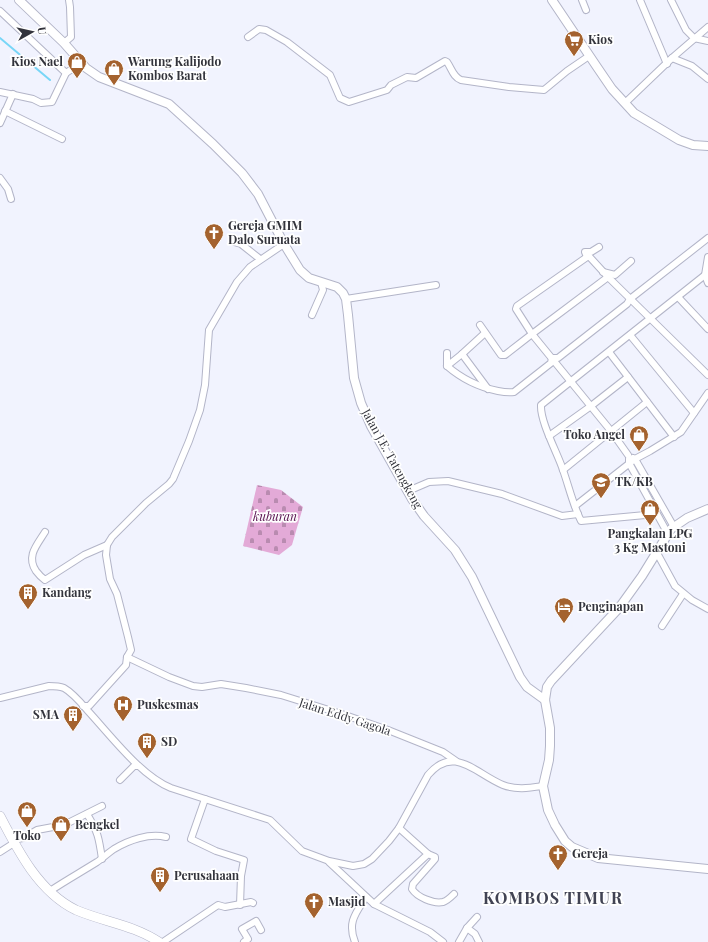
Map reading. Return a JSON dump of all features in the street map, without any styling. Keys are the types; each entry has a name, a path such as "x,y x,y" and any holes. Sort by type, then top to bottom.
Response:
{"main road":[{"path":"0,816 13,842 29,868 50,891 62,901 76,910 127,926 148,935 159,942"}],"street":[{"path":"19,0 86,68 99,77 169,104 213,144 242,173 258,194 284,244 300,270 309,278 337,286 346,299 436,285"},
{"path":"64,44 71,37 70,7 68,0"},
{"path":"552,0 612,89 634,113 679,140 693,145 708,146"},
{"path":"582,0 586,10"},
{"path":"640,0 667,64"},
{"path":"671,0 686,30 694,38 708,42"},
{"path":"0,11 66,73"},
{"path":"625,104 672,58 708,27"},
{"path":"248,37 259,29 266,30 287,42 330,75 340,98 349,102 387,90 390,85 407,77 416,78 445,62 447,62 450,66 454,75 461,80 508,87 544,90 589,56"},
{"path":"672,58 692,66 708,79"},
{"path":"0,92 37,100 41,103 52,102 66,73 81,63"},
{"path":"0,122 13,94"},
{"path":"5,111 62,139"},
{"path":"0,178 8,189 11,199"},
{"path":"552,358 558,358 708,238"},
{"path":"234,242 241,244 260,259"},
{"path":"83,706 89,706 115,678 126,664 127,657 131,650 116,594 110,579 106,555 107,545 112,537 146,503 173,479 200,410 205,385 210,330 237,282 250,267 284,244"},
{"path":"585,252 591,252 598,247"},
{"path":"585,252 603,272 708,375"},
{"path":"585,252 587,257 517,306 516,309 532,334 611,431 628,455 635,459 674,527"},
{"path":"708,257 705,275 708,283"},
{"path":"603,272 615,275 631,261"},
{"path":"656,514 581,521 549,436 542,405 570,381 609,352 705,275"},
{"path":"480,325 503,356 508,354 532,334 608,277"},
{"path":"312,315 323,290 321,282"},
{"path":"678,297 708,329"},
{"name":"Jalan J.E. Tatengkeng","path":"346,299 354,378 361,403 371,426 424,516 455,550 469,571 520,677 527,687 545,700"},
{"path":"447,366 485,333"},
{"path":"630,335 694,413"},
{"path":"609,352 674,437"},
{"path":"447,353 447,366 452,371 471,383 488,389 508,393 514,392 551,363 552,358"},
{"path":"462,354 488,389"},
{"path":"549,436 628,377"},
{"path":"575,506 629,463 681,432 708,393"},
{"path":"563,470 648,402"},
{"path":"628,455 629,463 668,534"},
{"path":"408,491 429,482 448,481 502,494 562,516 578,514"},
{"path":"646,495 653,489"},
{"path":"708,509 687,518 674,527 668,534 657,554 618,608 547,687 545,700 550,728 550,746 549,760 543,786 551,818 565,841 572,847 598,858 708,869"},
{"path":"45,532 34,549 31,558 39,575 45,580 84,555 107,545"},
{"path":"657,554 675,586 683,594 708,609"},
{"path":"662,626 683,594"},
{"name":"Jalan Eddy Gagola","path":"127,657 193,686 202,687 221,684 281,695 345,715 388,730 437,750 502,784 524,789 543,786"},
{"path":"0,698 49,686 64,688 83,706 138,766 166,786 270,820 302,851 329,862 353,866 364,864 389,841 399,828 428,775 434,768 442,763 456,761"},
{"path":"120,780 134,766 138,766"},
{"path":"205,799 191,839 216,851 244,860 240,905"},
{"path":"0,852 13,842 38,830 64,825 102,806"},
{"path":"87,814 96,829 100,841 102,859"},
{"path":"399,828 428,854 435,857 435,859 413,884 412,889 414,893 418,896 436,902 446,900 454,894"},
{"path":"50,891 102,859 112,850 128,842 150,836 159,835 166,837"},
{"path":"374,904 428,854"},
{"path":"329,862 374,904 430,932 443,942"},
{"path":"345,877 353,866"},
{"path":"354,942 351,927 352,921 366,897"},
{"path":"163,942 218,905 225,908 251,902 253,903"},
{"path":"459,942 467,928 477,917"},
{"path":"244,942 248,939 242,928 256,921 261,930"},
{"path":"467,928 476,934 479,942"}],"green space":[{"name":"kuburan","path":"257,485 281,490 303,507 292,545 279,555 243,546"}],"waterway":[{"path":"0,38 50,80"}],"place":[{"name":"Kios","path":"574,57"},
{"name":"Kios Nael","path":"77,79"},
{"name":"Warung Kalijodo Kombos Barat","path":"114,86"},
{"name":"Gereja GMIM Dalo Suruata","path":"214,250"},
{"name":"Toko Angel","path":"639,452"},
{"name":"TK/KB","path":"601,499"},
{"name":"Pangkalan LPG 3 Kg Mastoni","path":"650,526"},
{"name":"Kandang","path":"28,610"},
{"name":"Penginapan","path":"564,624"},
{"name":"Puskesmas","path":"123,722"},
{"name":"SMA","path":"73,732"},
{"name":"SD","path":"147,759"},
{"name":"Toko","path":"27,828"},
{"name":"Bengkel","path":"61,842"},
{"name":"Gereja","path":"558,871"},
{"name":"Perusahaan","path":"160,893"},
{"name":"Masjid","path":"314,919"}],"district":[{"name":"KOMBOS TIMUR","path":"553,898"}]}
